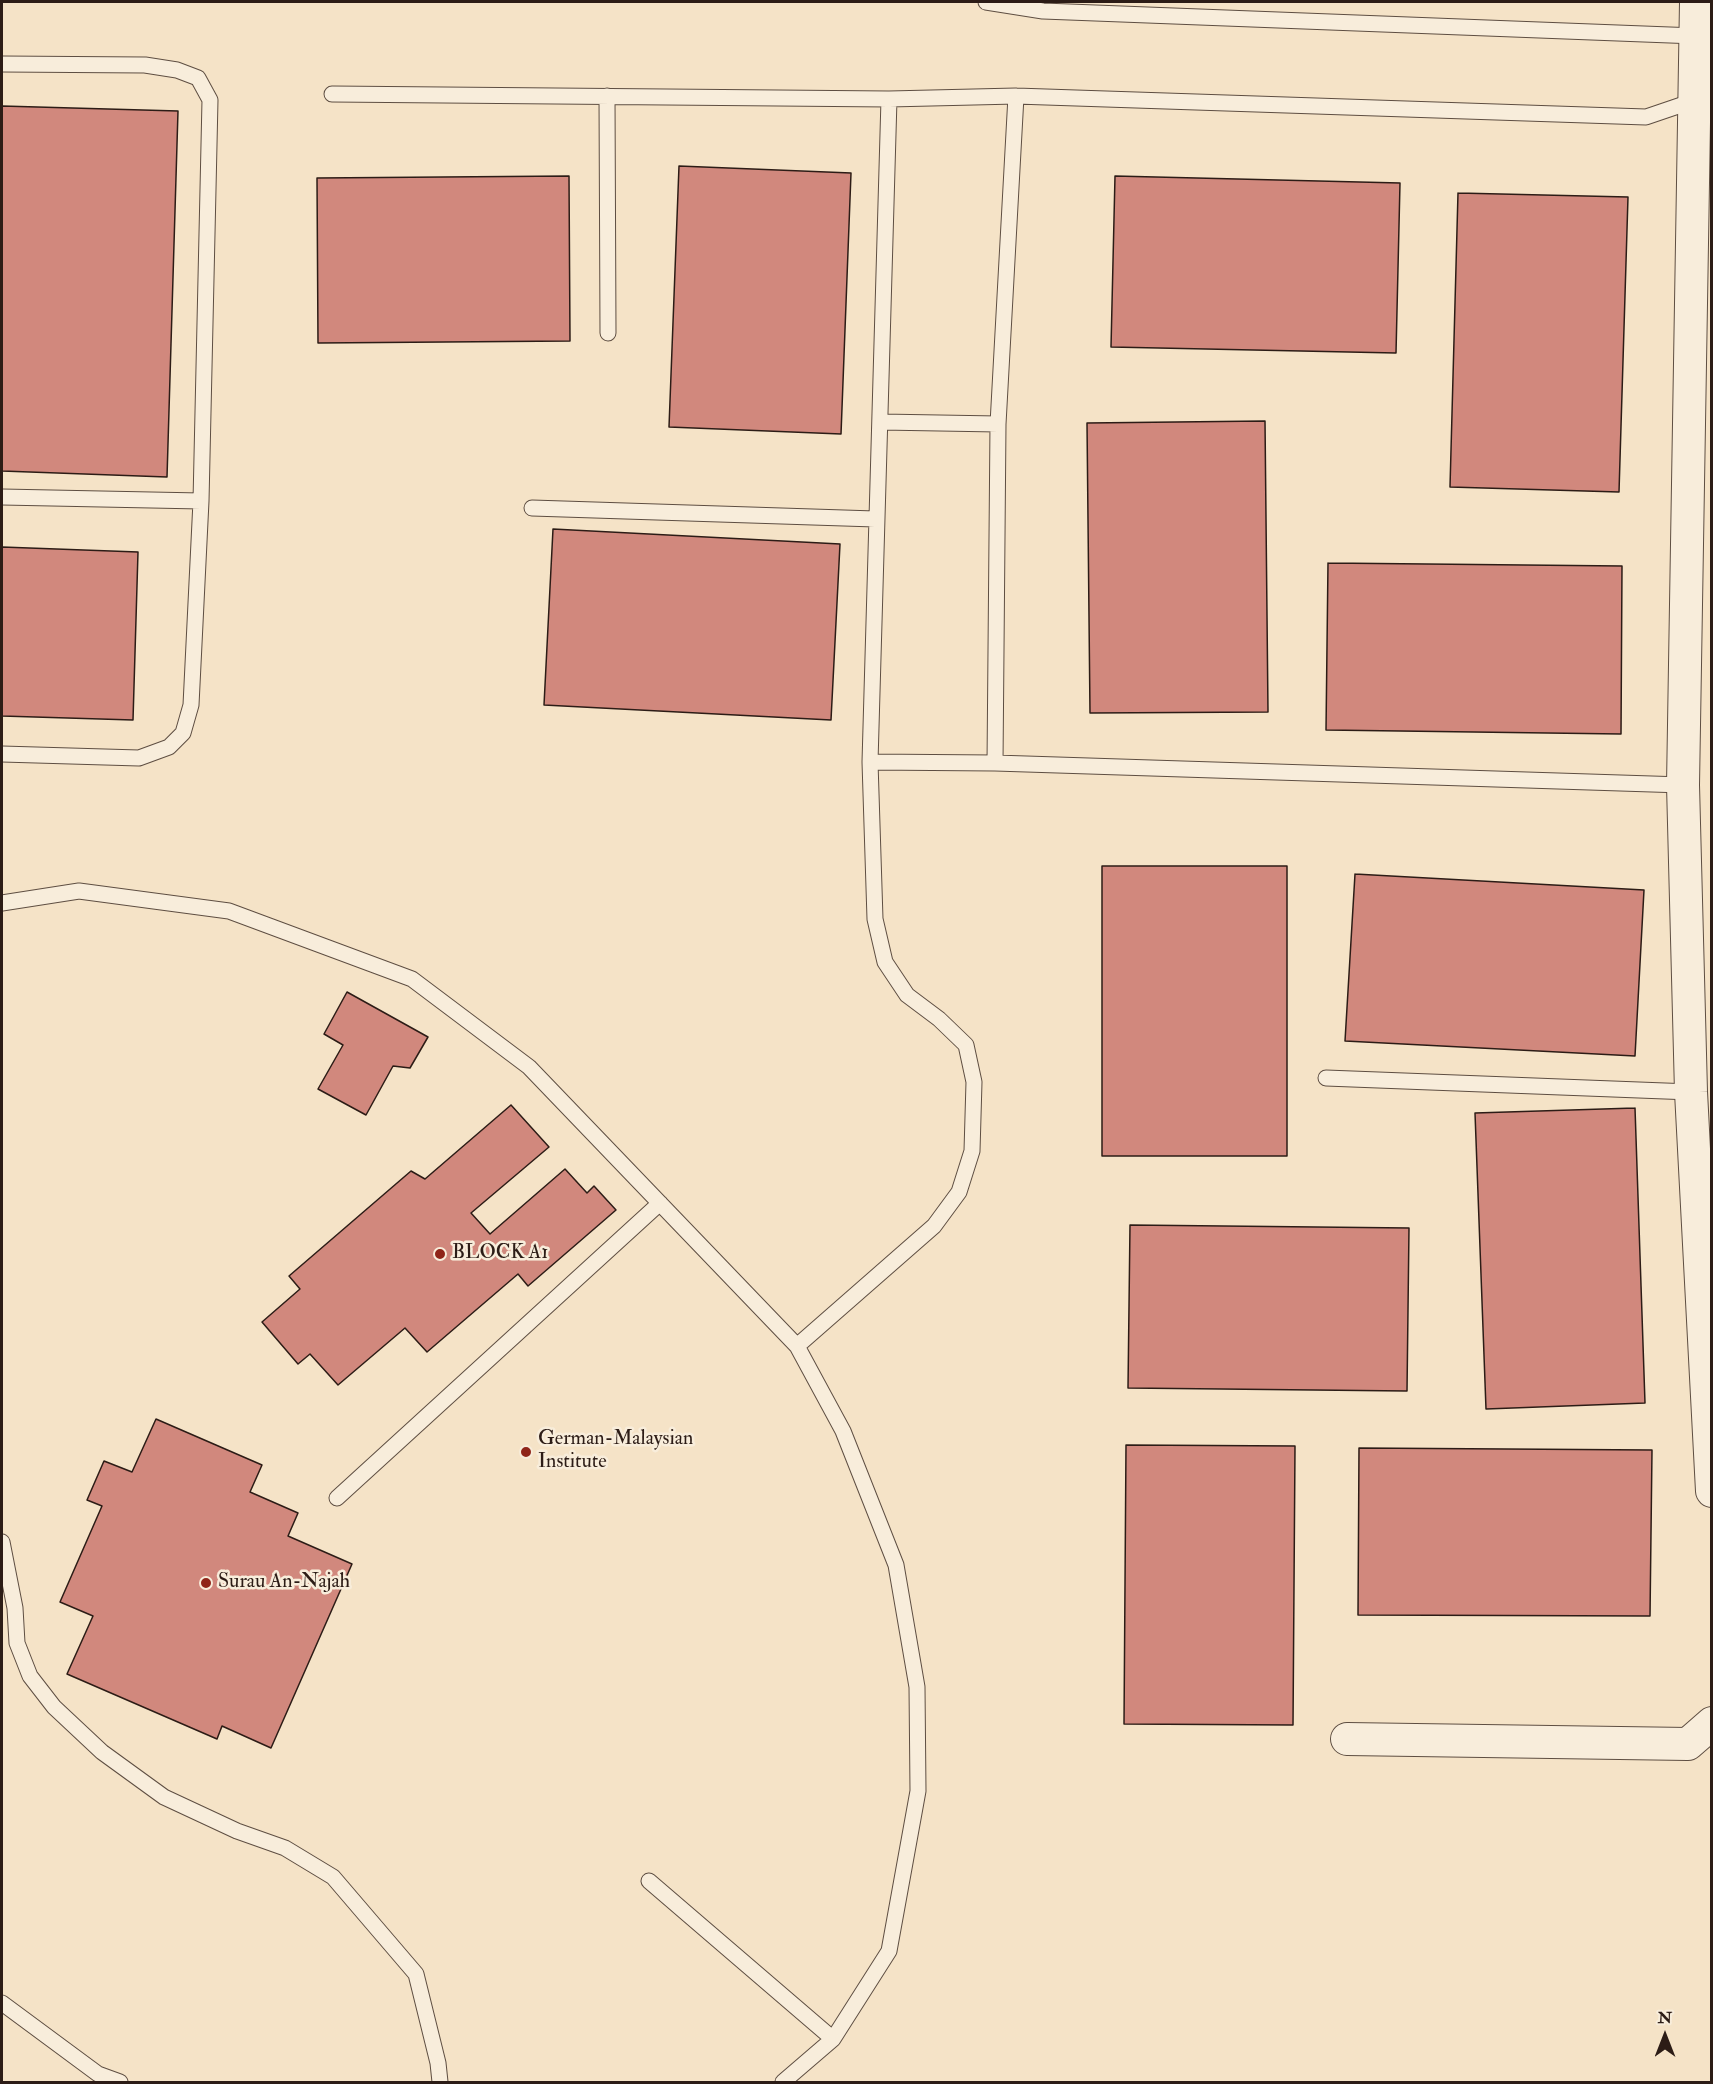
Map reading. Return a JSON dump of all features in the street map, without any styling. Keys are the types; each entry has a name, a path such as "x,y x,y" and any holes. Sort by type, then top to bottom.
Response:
{"street":[{"path":"1696,2 1704,37 1693,101 1683,785 1691,1092 1712,1491"},
{"path":"1347,1739 1688,1744 1712,1723"}],"lane":[{"path":"986,2 1043,11 1704,37"},
{"path":"2,64 145,65 177,70 198,78 210,100 201,501 191,705 183,733 169,747 139,758 2,754"},
{"path":"332,94 889,99 1016,96 1646,117 1693,101"},
{"path":"606,96 608,333"},
{"path":"995,763 998,424 1016,96"},
{"path":"797,1346 934,1226 959,1192 972,1151 974,1082 966,1045 939,1019 907,995 885,962 875,919 870,762 875,519 881,422 889,99"},
{"path":"881,422 998,424"},
{"path":"2,497 201,501"},
{"path":"532,508 875,519"},
{"path":"870,762 995,763 1683,785"},
{"path":"2,903 79,891 229,911 412,979 530,1067 797,1346 843,1431 896,1565 916,1687 918,1791 889,1951 833,2039 783,2082"},
{"path":"1326,1078 1691,1092"},
{"path":"338,1498 660,1203"},
{"path":"2,1542 15,1608 17,1643 30,1676 54,1707 102,1752 164,1797 237,1831 285,1848 333,1876 416,1974 438,2063 440,2082"},
{"path":"649,1881 833,2039"},
{"path":"2,2003 98,2074 120,2082"}],"building":[{"path":"2,106 178,111 167,477 2,471"},
{"path":"679,166 851,173 841,434 669,427"},
{"path":"569,176 570,341 318,343 317,178"},
{"path":"1115,176 1400,183 1396,353 1111,347"},
{"path":"1458,193 1628,197 1619,492 1450,487"},
{"path":"1265,421 1268,712 1090,713 1087,423"},
{"path":"553,529 840,544 831,720 544,705"},
{"path":"2,547 138,552 133,720 2,716"},
{"path":"1328,563 1622,566 1621,734 1326,730"},
{"path":"1102,866 1287,866 1287,1156 1102,1156"},
{"path":"1355,874 1644,890 1635,1056 1345,1041"},
{"path":"347,992 428,1037 410,1068 393,1066 366,1115 318,1089 343,1045 324,1034"},
{"name":"BLOCK A1","path":"511,1105 549,1147 471,1213 490,1234 565,1169 587,1193 594,1186 616,1210 528,1286 518,1274 427,1352 405,1328 338,1385 310,1354 298,1364 262,1322 300,1289 289,1276 411,1171 425,1179"},
{"path":"1635,1108 1645,1403 1486,1409 1475,1113"},
{"path":"1130,1225 1409,1228 1407,1391 1128,1388"},
{"name":"Surau An-Najah","path":"156,1419 262,1465 250,1492 298,1513 288,1536 352,1564 271,1748 222,1726 217,1739 67,1674 93,1616 60,1602 102,1506 87,1500 104,1461 132,1472"},
{"path":"1126,1445 1295,1446 1293,1725 1124,1724"},
{"path":"1359,1448 1652,1450 1650,1616 1358,1615"}],"place":[{"name":"BLOCK A1","path":"440,1254"},
{"name":"German-Malaysian Institute","path":"526,1452"},
{"name":"Surau An-Najah","path":"206,1583"}]}
